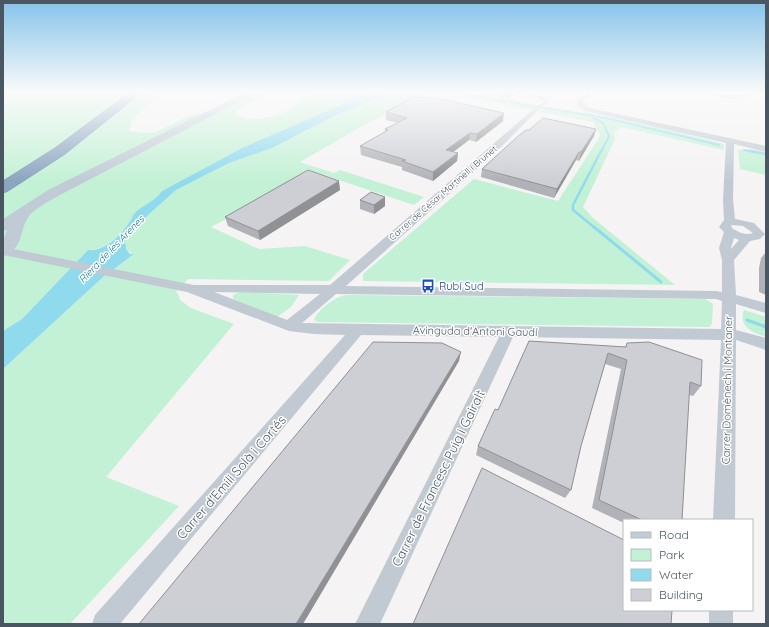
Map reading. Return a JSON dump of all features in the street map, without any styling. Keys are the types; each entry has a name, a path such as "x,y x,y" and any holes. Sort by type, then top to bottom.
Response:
{"highway":[{"path":"3,188 60,151 98,122"}],"main road":[{"path":"3,251 12,242 6,232 22,216 42,200 53,193 194,122"}],"street":[{"name":"Carrer de Cèsar Martinell i Brunet","path":"289,326 333,290 523,122"},
{"path":"642,122 766,150"},
{"name":"Carrer Domènech i Montaner","path":"724,519 729,298 728,260 725,248 730,227 728,205 730,142"},
{"path":"728,205 737,210 755,234"},
{"path":"730,227 755,234 766,232"},
{"path":"728,260 733,253 755,234"},
{"name":"Avinguda d'Antoni Gaudí","path":"3,251 190,288 716,295 766,308"},
{"path":"350,275 360,286 368,290"},
{"name":"Avinguda d'Antoni Gaudí","path":"190,288 289,326 358,329 737,335 753,338 766,344"},
{"name":"Carrer d'Emili Solà i Cortés","path":"104,624 358,329"},
{"name":"Carrer de Francesc Puig i Gairalt","path":"367,624 509,331"},
{"path":"721,611 721,624"}],"green space":[{"path":"3,122 131,122 129,129 131,132 154,133 176,122 301,122 242,148 162,191 156,198 133,215 131,220 118,236 101,248 88,250 22,319 3,331"},
{"path":"322,122 369,122 300,162 334,173 340,170 424,197 414,205 315,172 211,227 259,249 305,246 350,260 329,281 188,279 176,292 180,300 191,308 234,324 106,477 179,506 70,624 3,624 3,369 102,278 133,255 126,249 125,240 137,225 176,190 229,163 272,148"},
{"path":"593,122 633,122 724,144 724,150 621,127 614,133 615,139 583,207 593,218 675,285 363,281 363,274 474,179 558,201 600,135"},
{"path":"749,149 766,152 766,175 740,169 738,150"},
{"path":"240,292 299,295 291,307 277,317 233,299 233,295"},
{"path":"346,295 705,299 713,304 712,323 710,327 318,322 314,320 327,304"},
{"path":"744,310 766,317 766,337 752,331 745,325 743,321"}],"water":[{"name":"Riera de les Arenes","path":"301,122 322,122 272,148 229,163 176,190 137,225 125,240 126,249 130,254 134,254 102,278 3,369 3,331 22,319 88,250 94,250 107,245 118,236 136,212 156,198 162,191 242,148"}],"building":[{"path":"398,122 492,122 477,134 470,133 446,150 458,153 433,172 402,161 406,160 360,146 388,130 385,129"},
{"path":"538,122 564,122 596,129 581,152 579,152 557,189 482,169 517,137 526,130 529,130"},
{"path":"308,170 339,181 258,231 225,217"},
{"path":"371,192 385,197 374,205 360,200"},
{"path":"529,341 626,347 627,343 649,342 702,360 701,386 690,382 682,519 640,519 599,500 627,360 608,353 581,446 571,490 478,446 495,409 498,410"},
{"path":"373,342 442,343 461,352 296,624 139,624"},
{"path":"482,468 623,539 623,611 672,611 671,624 413,624"}],"waterway":[{"path":"601,152 609,136 602,122"},
{"path":"624,122 719,145"},
{"path":"744,150 755,152"},
{"path":"595,228 573,210 573,205 601,151"},
{"path":"750,151 766,154"},
{"path":"594,227 661,282"},
{"path":"747,320 766,327 764,326"}],"place":[{"name":"Rubí Sud","path":"428,286"}]}
